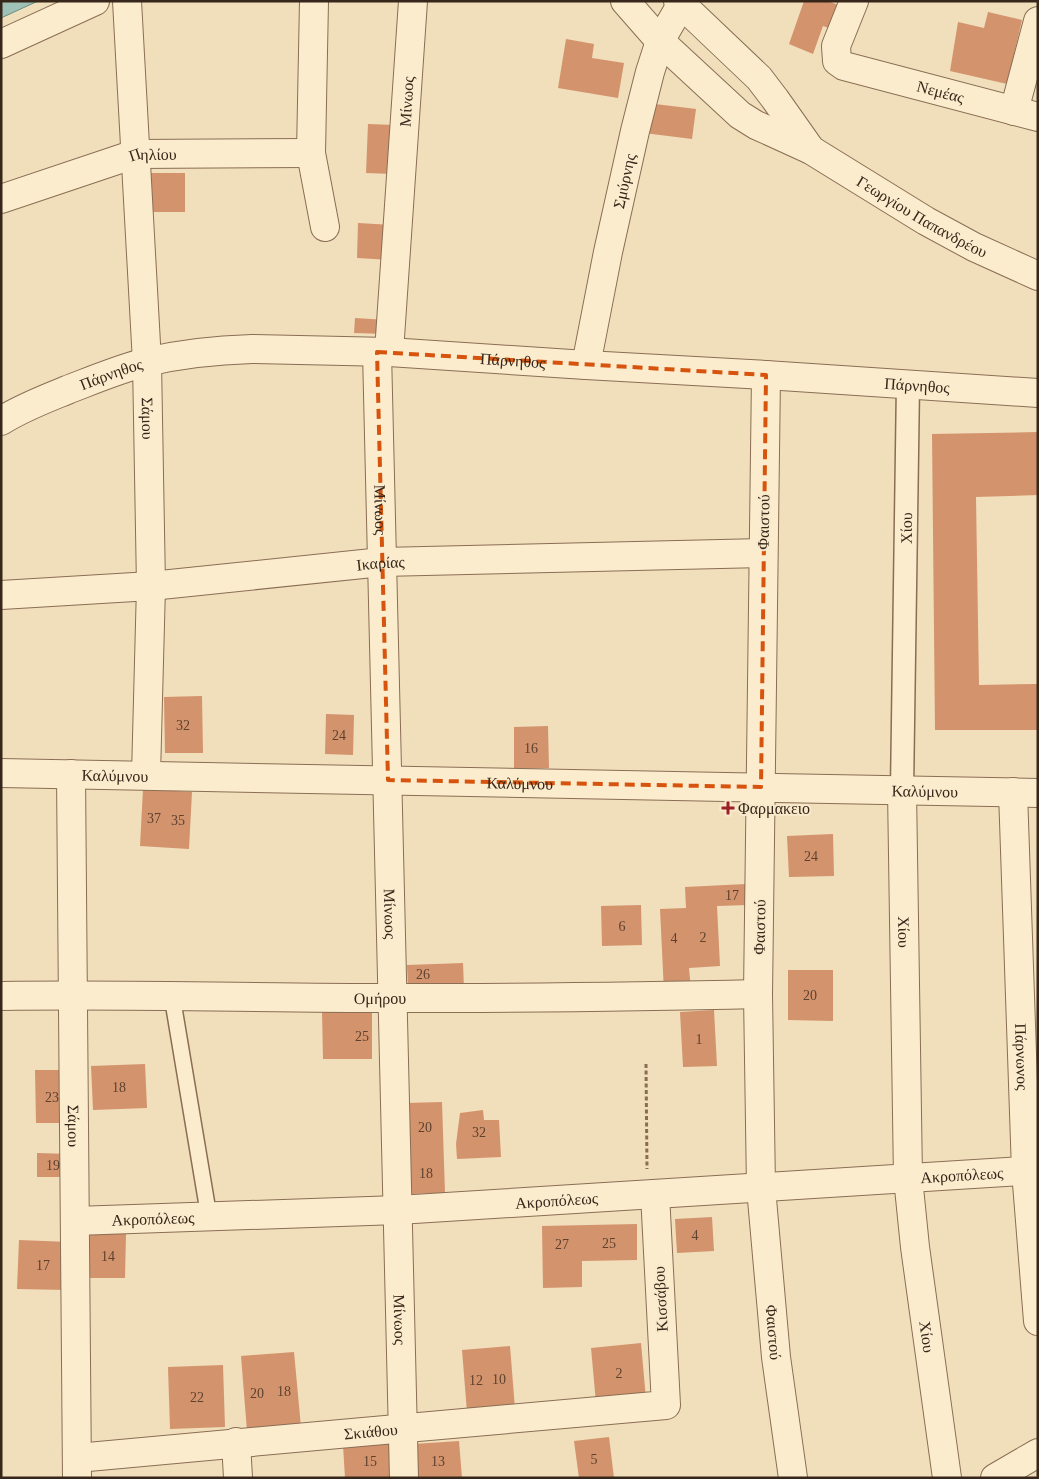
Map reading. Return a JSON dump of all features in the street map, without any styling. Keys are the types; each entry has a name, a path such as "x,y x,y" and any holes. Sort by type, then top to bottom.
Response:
{"street":[{"path":"1,44 95,1"},
{"name":"Σάμου","path":"127,1 147,362 150,586 146,775"},
{"path":"314,1 311,153 325,227"},
{"name":"Μίνωος","path":"404,1478 382,562 383,352 413,1"},
{"name":"Γεωργίου Παπανδρέου","path":"625,1 660,41 740,115 756,125 811,150 926,221 974,247 1038,276"},
{"name":"Νεμέας","path":"854,1 836,46 838,61 844,66 1026,114"},
{"name":"Γεωργίου Παπανδρέου","path":"679,3 759,78 811,150"},
{"name":"Σμύρνης","path":"586,365 608,252 650,72 660,41 679,3"},
{"path":"1026,114 1038,21"},
{"name":"Πηλίου","path":"1,199 135,154 311,153"},
{"name":"Πάρνηθος","path":"1,421 39,401 147,362 192,354 232,350 383,352 1038,393"},
{"name":"Φαιστού","path":"766,375 762,553 758,994 761,1188 776,1357 793,1478"},
{"name":"Χίου","path":"908,384 902,790 908,1178 915,1247 947,1478"},
{"name":"Ικαρίας","path":"1,595 150,586 382,562 762,553"},
{"name":"Καλύμνου","path":"1,773 1025,792"},
{"name":"Σάμου","path":"71,774 77,1468"},
{"name":"Πάρνωνος","path":"1025,792 1032,1170 1038,1321"},
{"name":"Ομήρου","path":"1,996 393,998 645,997 758,994"},
{"name":"Ακροπόλεως","path":"75,1221 398,1210 1032,1170"},
{"name":"Κισσάβου","path":"651,1194 666,1405"},
{"name":"Σκιάθου","path":"77,1468 236,1442 666,1405"},
{"path":"236,1442 238,1478"},
{"path":"995,1478 1038,1453"}],"lane":[{"path":"172,996 209,1216"}],"path":[{"path":"646,1064 651,1194"}],"highlighted area":[{"path":"377,352 766,375 761,787 388,780"}],"water":[{"path":"1,1 38,1 1,18"}],"building":[{"path":"804,1 828,1 843,7 834,30 823,26 813,54 789,44"},
{"path":"988,12 1022,20 1007,84 950,71 958,22 984,28"},
{"path":"566,39 594,44 592,58 624,63 618,98 558,88"},
{"path":"647,103 696,109 692,139 644,133"},
{"path":"368,124 395,125 393,174 366,173"},
{"path":"139,173 185,173 185,212 143,212"},
{"path":"358,223 392,225 390,260 357,258"},
{"path":"355,318 387,320 387,334 354,333"},
{"path":"1038,432 1038,495 976,497 979,685 1038,684 1038,730 935,730 932,434"},
{"path":"202,696 203,753 165,753 164,697"},
{"path":"326,714 354,715 353,755 325,754"},
{"path":"548,726 549,768 514,769 514,727"},
{"path":"143,789 192,792 189,849 140,846"},
{"path":"833,834 834,876 789,877 787,836"},
{"path":"746,884 748,905 717,906 720,966 689,968 691,990 664,992 660,909 686,908 685,887"},
{"path":"641,905 642,945 602,946 601,906"},
{"path":"463,963 464,989 408,990 407,965"},
{"path":"788,970 833,970 833,1021 788,1020"},
{"path":"372,1010 372,1059 323,1059 322,1011"},
{"path":"714,1010 717,1066 683,1067 680,1012"},
{"path":"145,1064 147,1108 93,1110 91,1066"},
{"path":"35,1070 68,1070 69,1123 36,1123"},
{"path":"442,1102 445,1193 410,1194 406,1103"},
{"path":"483,1110 484,1120 499,1120 501,1157 457,1159 456,1144 460,1113"},
{"path":"37,1153 70,1154 69,1177 37,1177"},
{"path":"712,1217 714,1251 677,1253 675,1219"},
{"path":"637,1224 637,1260 582,1261 582,1287 543,1288 542,1226"},
{"path":"90,1233 126,1234 125,1278 89,1278"},
{"path":"19,1240 69,1242 67,1290 17,1289"},
{"path":"641,1343 646,1399 596,1403 591,1348"},
{"path":"510,1346 515,1409 467,1412 462,1350"},
{"path":"294,1352 301,1427 247,1431 241,1356"},
{"path":"223,1365 225,1427 170,1429 168,1367"},
{"path":"609,1437 614,1478 579,1478 574,1441"},
{"path":"459,1441 462,1478 416,1478 414,1444"},
{"path":"396,1442 397,1478 345,1478 343,1445"}],"place":[{"name":"Φαρμακειο","path":"728,808"}]}
